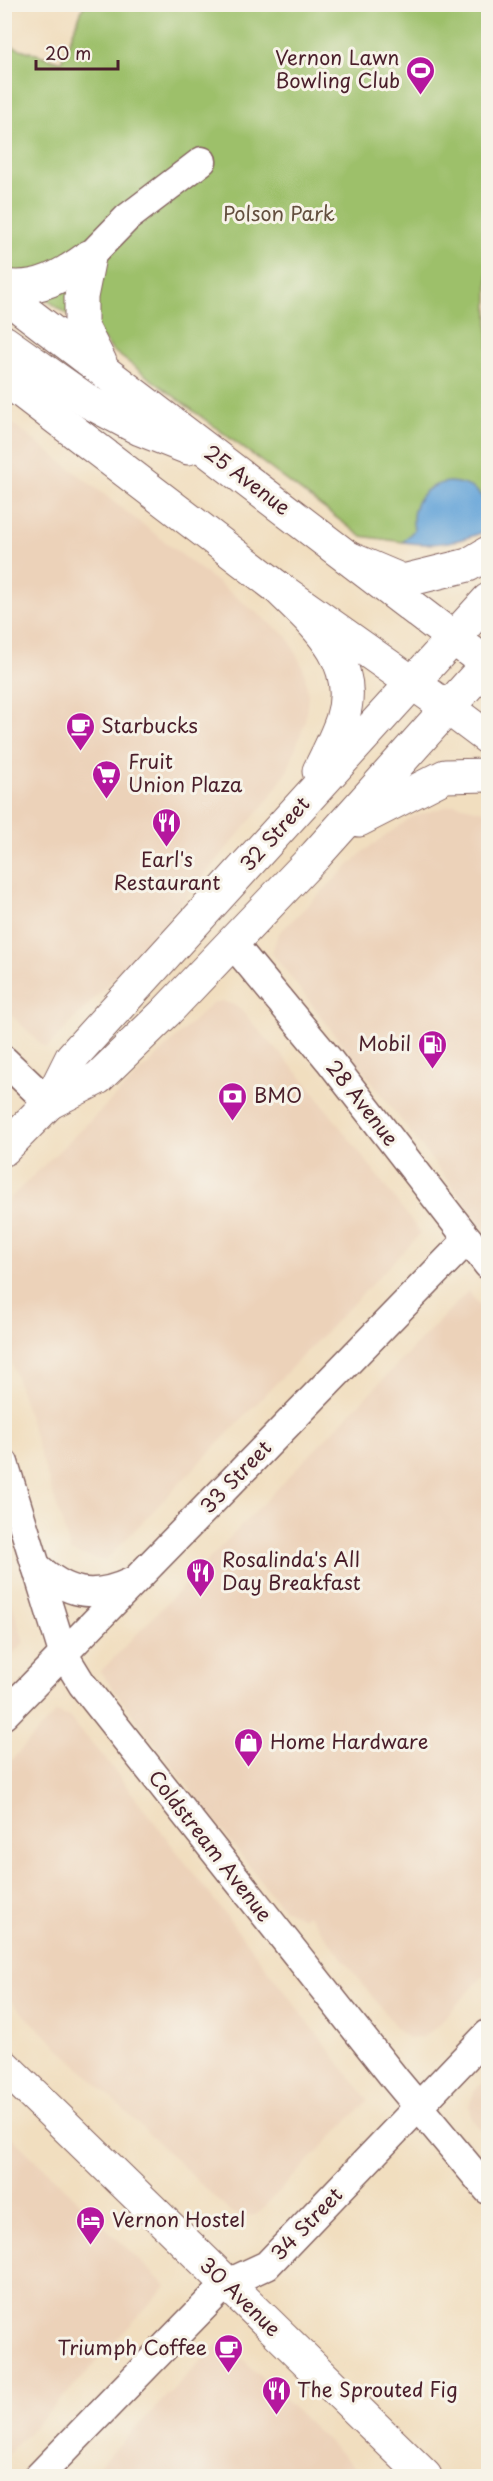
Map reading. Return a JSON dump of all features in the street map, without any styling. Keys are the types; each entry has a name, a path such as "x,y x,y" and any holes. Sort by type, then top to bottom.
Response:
{"main road":[{"path":"4,286 18,288 43,284 65,274 89,257"},
{"path":"89,257 81,297 81,325 104,369"},
{"name":"25 Avenue","path":"4,295 488,664"},
{"path":"4,342 89,402 141,429 223,463"},
{"path":"11,388 278,587 413,681 489,738"},
{"path":"351,559 403,580 468,565 489,553"},
{"path":"278,587 325,637 344,669 347,691 342,720 306,800"},
{"name":"32 Street","path":"4,1149 49,1103 72,1057 489,600"},
{"name":"32 Street","path":"49,1103 98,1078 232,944 488,664"},
{"path":"336,832 400,797 445,776 489,775"},
{"name":"30 Avenue","path":"4,2066 425,2476"}],"street":[{"path":"89,257 127,218 202,161"},
{"name":"28 Avenue","path":"232,944 329,1060 489,1265"},
{"path":"4,1060 49,1103"},
{"name":"33 Street","path":"4,1715 468,1239"},
{"name":"Coldstream Avenue","path":"4,1463 63,1653 82,1684 419,2108 489,2190"},
{"path":"36,1566 55,1584 82,1591 109,1592 135,1581"},
{"name":"34 Street","path":"39,2476 226,2284 267,2265 489,2034"}],"shaded area":[{"path":"4,417 288,637 304,670 308,695 305,722 287,772 266,802 148,942 46,1049 5,1009"},
{"path":"455,804 488,812 488,1233 272,953 278,934 364,851 412,817"},
{"path":"222,1001 237,1006 305,1081 421,1233 105,1561 71,1552 5,1342 5,1203 212,1003"},
{"path":"468,1291 488,1316 488,1971 434,2029 423,2037 409,2039 400,2032 308,1914 302,1918 284,1909 273,1897 100,1672"},
{"path":"4,1579 24,1642 5,1662 4,1662"},
{"path":"56,1712 69,1717 105,1758 368,2100 256,2215 240,2216 229,2211 5,1996 5,1767"},
{"path":"488,2077 488,2139 471,2118 469,2105 474,2092"},
{"path":"4,2130 166,2286 5,2457"},
{"path":"222,2339 364,2476 89,2476"}],"green space":[{"name":"Polson Park","path":"84,5 488,5 488,528 403,542 361,536 112,350 105,341 5,270 5,44 61,62"}],"water":[{"path":"449,482 469,486 481,496 487,511 488,530 447,542 425,544 403,542 414,530 414,512 420,498 432,487"}],"place":[{"name":"Vernon Lawn Bowling Club","path":"421,96"},
{"name":"Starbucks","path":"80,752"},
{"name":"Fruit Union Plaza","path":"107,800"},
{"name":"Earl's Restaurant","path":"167,848"},
{"name":"Mobil","path":"432,1070"},
{"name":"BMO","path":"233,1122"},
{"name":"Rosalinda's All Day Breakfast","path":"201,1598"},
{"name":"Home Hardware","path":"249,1768"},
{"name":"Vernon Hostel","path":"91,2246"},
{"name":"Triumph Coffee","path":"228,2374"},
{"name":"The Sprouted Fig","path":"276,2416"}]}
